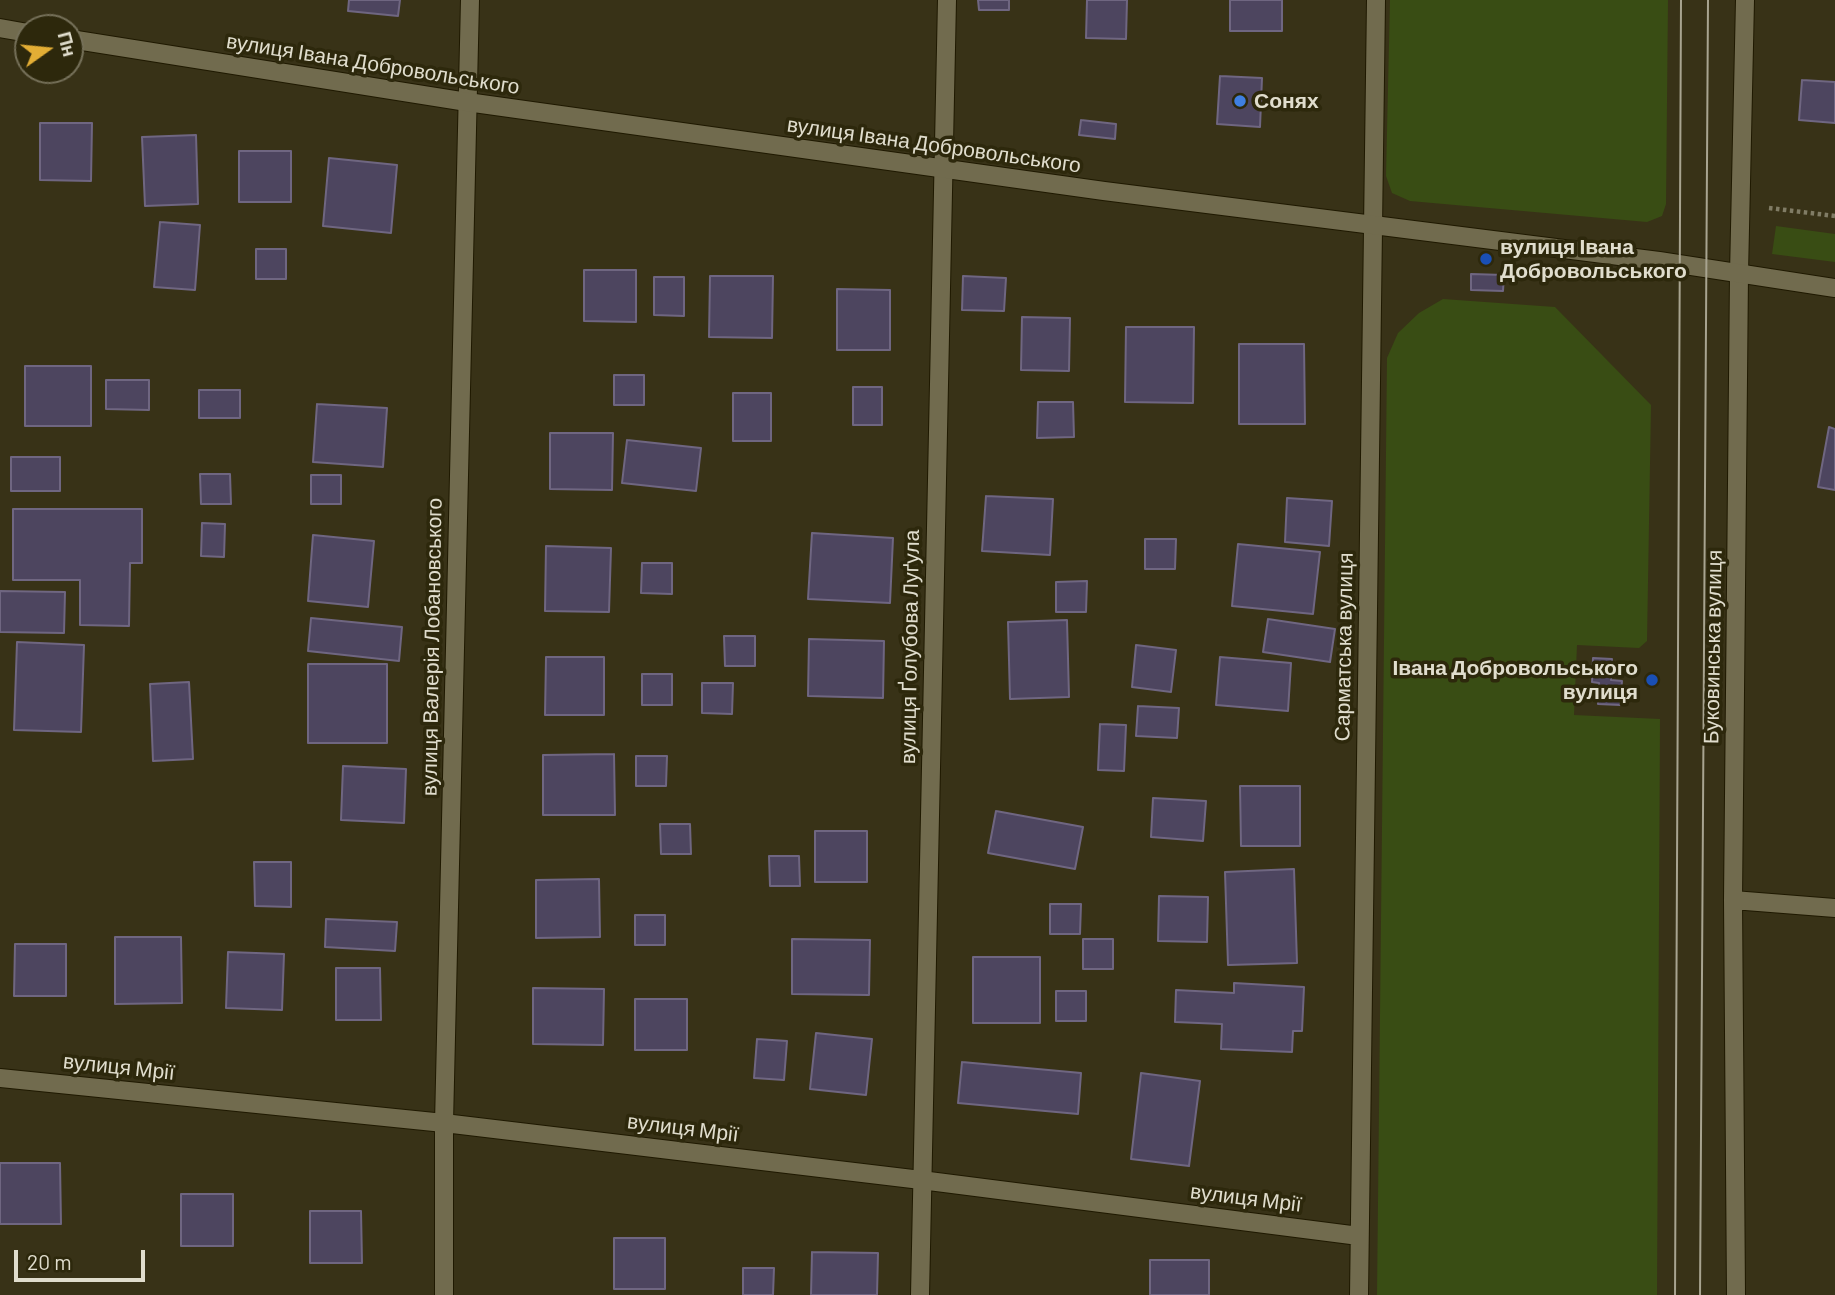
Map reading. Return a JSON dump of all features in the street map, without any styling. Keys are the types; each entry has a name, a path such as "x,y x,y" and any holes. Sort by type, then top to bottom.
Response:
{"street":[{"name":"вулиця Валерія Лобановського","path":"444,1295 444,1123 470,0"},
{"name":"вулиця Ґолубова Луґула","path":"920,1295 947,0"},
{"name":"Сарматська вулиця","path":"1359,1295 1376,0"},
{"name":"Буковинська вулиця","path":"1736,1295 1733,900 1739,274 1745,0"},
{"name":"вулиця Івана Добровольського","path":"84,41 467,102 1117,193 1658,261 1835,288"},
{"path":"1733,900 1835,908"},
{"name":"вулиця Мрії","path":"0,1078 444,1123 1359,1236"}],"path":[{"path":"1741,204 1835,216"}],"green space":[{"path":"1390,0 1668,0 1666,204 1662,216 1647,222 1410,201 1392,193 1386,176"},
{"path":"1776,226 1835,234 1835,262 1772,254"},
{"path":"1443,299 1555,307 1651,405 1647,641 1639,648 1577,645 1574,715 1660,719 1657,1295 1377,1295 1387,358 1398,333 1419,313"}],"building":[{"path":"349,0 400,0 398,16 348,11"},
{"path":"978,0 1009,0 1009,10 979,10"},
{"path":"1087,0 1127,0 1126,39 1086,38"},
{"path":"1230,0 1282,0 1282,31 1230,31"},
{"name":"Сонях","path":"1220,76 1262,78 1260,127 1217,124"},
{"path":"1802,80 1835,82 1835,123 1799,120"},
{"path":"1081,120 1116,124 1115,139 1079,135"},
{"path":"40,123 92,123 91,181 40,180"},
{"path":"196,135 198,204 145,206 142,137"},
{"path":"239,151 291,151 291,202 239,202"},
{"path":"329,158 397,165 391,233 323,226"},
{"path":"160,222 200,225 195,290 154,287"},
{"path":"256,249 286,249 286,279 256,279"},
{"path":"584,270 636,270 636,322 584,321"},
{"path":"1471,274 1504,275 1503,291 1471,290"},
{"path":"710,276 773,276 772,338 709,337"},
{"path":"963,276 1006,278 1004,311 962,310"},
{"path":"654,277 684,277 684,316 654,315"},
{"path":"837,289 890,290 890,350 837,350"},
{"path":"1022,317 1070,318 1069,371 1021,370"},
{"path":"1126,327 1194,327 1193,403 1125,402"},
{"path":"1239,344 1304,344 1305,424 1239,424"},
{"path":"25,366 91,366 91,426 25,426"},
{"path":"614,375 644,375 644,405 614,405"},
{"path":"106,380 149,380 149,410 106,409"},
{"path":"853,387 882,387 882,425 853,425"},
{"path":"199,390 240,390 240,418 199,418"},
{"path":"733,393 771,393 771,441 733,441"},
{"path":"1038,402 1073,402 1074,437 1037,438"},
{"path":"317,404 387,408 383,467 313,462"},
{"path":"1829,427 1835,429 1835,490 1818,487"},
{"path":"550,433 613,433 612,490 550,489"},
{"path":"627,440 701,448 696,491 622,483"},
{"path":"11,457 60,457 60,491 11,491"},
{"path":"200,474 230,474 231,504 201,504"},
{"path":"311,475 341,475 341,504 311,504"},
{"path":"986,496 1053,499 1050,555 982,551"},
{"path":"1287,498 1332,501 1329,546 1285,542"},
{"path":"13,509 142,509 142,563 130,563 129,626 80,625 80,580 13,580"},
{"path":"202,523 225,524 224,557 201,556"},
{"path":"812,533 893,538 890,603 808,599"},
{"path":"313,535 374,541 368,607 308,601"},
{"path":"1145,539 1176,539 1175,569 1145,569"},
{"path":"1238,544 1320,552 1313,614 1232,606"},
{"path":"546,546 611,548 609,612 545,611"},
{"path":"642,563 672,563 672,594 641,593"},
{"path":"1087,581 1086,612 1056,612 1056,582"},
{"path":"0,591 65,592 64,633 0,632"},
{"path":"311,618 402,627 399,661 308,651"},
{"path":"1268,619 1335,629 1330,662 1263,652"},
{"path":"1067,620 1069,697 1010,699 1008,622"},
{"path":"724,636 755,636 755,666 725,666"},
{"path":"809,639 884,641 883,698 808,696"},
{"path":"17,642 84,645 81,732 14,730"},
{"path":"1136,645 1176,650 1171,692 1132,687"},
{"path":"546,657 604,657 604,715 545,715"},
{"path":"1220,657 1291,663 1288,711 1216,705"},
{"path":"1593,658 1612,659 1611,680 1622,681 1620,705 1598,704 1599,683 1592,682"},
{"path":"308,664 387,664 387,743 308,743"},
{"path":"642,674 672,674 672,705 642,705"},
{"path":"189,682 193,759 153,761 150,684"},
{"path":"702,683 733,683 732,714 702,713"},
{"path":"1138,706 1179,708 1177,738 1136,736"},
{"path":"1100,724 1126,725 1124,771 1098,770"},
{"path":"614,754 615,815 543,815 543,755"},
{"path":"636,756 667,756 666,786 636,786"},
{"path":"343,766 406,769 404,823 341,820"},
{"path":"1240,786 1300,786 1300,846 1241,846"},
{"path":"1153,798 1206,801 1203,841 1151,837"},
{"path":"996,811 1083,827 1075,869 988,853"},
{"path":"660,824 690,824 691,854 661,854"},
{"path":"815,831 867,831 867,882 815,882"},
{"path":"769,856 799,856 800,886 770,886"},
{"path":"254,862 291,862 291,907 255,906"},
{"path":"1294,869 1297,963 1228,965 1225,872"},
{"path":"599,879 600,937 536,938 536,880"},
{"path":"1159,896 1208,897 1207,942 1158,941"},
{"path":"1050,904 1081,904 1080,934 1050,934"},
{"path":"635,915 665,915 665,945 635,945"},
{"path":"326,919 397,922 395,951 325,947"},
{"path":"115,937 181,937 182,1003 115,1004"},
{"path":"792,939 870,940 869,995 792,994"},
{"path":"1083,939 1113,939 1113,969 1083,969"},
{"path":"15,944 66,944 66,996 14,996"},
{"path":"228,952 284,954 282,1010 226,1008"},
{"path":"973,957 1040,957 1040,1023 973,1023"},
{"path":"336,968 380,968 381,1020 336,1020"},
{"path":"1234,983 1304,987 1302,1031 1293,1031 1292,1052 1221,1049 1222,1024 1175,1022 1176,990 1234,993"},
{"path":"533,988 604,989 603,1045 533,1044"},
{"path":"1056,991 1086,991 1086,1021 1056,1021"},
{"path":"635,999 687,999 687,1050 635,1050"},
{"path":"816,1033 872,1039 866,1095 810,1089"},
{"path":"757,1039 787,1041 784,1080 754,1078"},
{"path":"962,1062 1081,1073 1078,1114 958,1103"},
{"path":"1141,1073 1200,1081 1189,1166 1131,1159"},
{"path":"0,1163 60,1163 61,1224 0,1224"},
{"path":"181,1194 233,1194 233,1246 181,1246"},
{"path":"310,1211 361,1211 362,1263 310,1263"},
{"path":"614,1238 665,1238 665,1289 614,1289"},
{"path":"812,1252 878,1253 877,1295 811,1295"},
{"path":"1150,1260 1209,1260 1209,1295 1150,1295"},
{"path":"743,1268 774,1268 773,1295 743,1295"}],"tram line":[{"path":"1675,1295 1681,0"},
{"path":"1700,1295 1708,0"}],"place":[{"name":"Сонях","path":"1240,101"},
{"name":"вулиця Івана Добровольського","path":"1486,259"},
{"name":"Івана Добровольського вулиця","path":"1652,680"}]}
